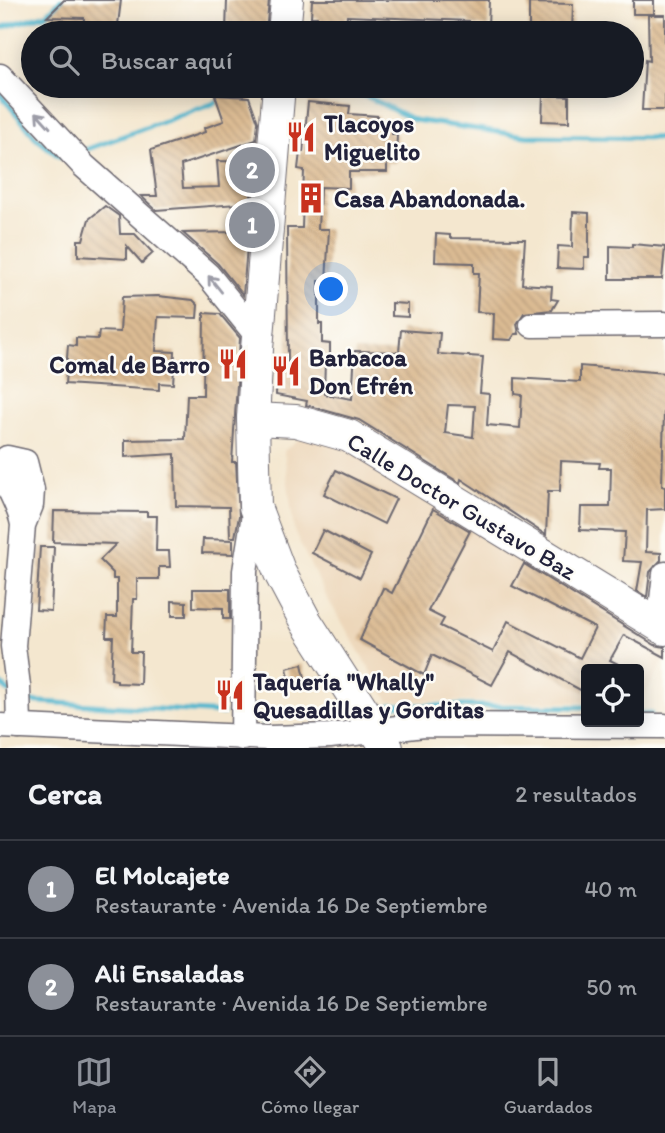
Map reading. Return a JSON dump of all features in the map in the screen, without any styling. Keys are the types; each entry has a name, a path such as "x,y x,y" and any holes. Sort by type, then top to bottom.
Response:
{"main road":[{"path":"285,21 287,0"},
{"path":"277,98 253,419 255,507 281,573 306,622 381,739"},
{"name":"Calle Doctor Gustavo Baz","path":"253,419 296,421 349,436 662,627"}],"street":[{"path":"0,76 84,166 208,275 258,337"},
{"path":"532,325 665,324"},
{"path":"243,738 245,571 255,507"},
{"path":"23,525 13,646 14,713 176,742 330,736 381,739 424,725 665,726"},
{"path":"662,627 665,574"}],"shaded area":[{"path":"312,428 665,630 665,659 644,697 644,664 581,664 581,702 389,701 326,596 294,531 284,451"}],"building":[{"path":"64,0 121,0 118,21 47,17"},
{"path":"227,0 269,0 267,21 226,21"},
{"path":"312,0 489,0 488,21 347,16 346,21 317,21 317,17 311,17"},
{"path":"633,0 654,0 654,14 633,14"},
{"path":"529,3 573,4 572,21 529,21"},
{"path":"648,15 665,15 665,110 642,110 645,60 649,61"},
{"path":"216,98 249,98 258,122 256,140 181,165 183,188 219,187 217,161 254,162 243,295 218,264 183,233 235,232 237,204 156,210 141,196 157,196 151,150 205,132 204,128 224,121"},
{"path":"543,98 569,98 569,122 542,121"},
{"path":"308,102 350,106 349,114 378,116 378,125 392,126 392,134 397,134 396,163 387,163 387,172 349,172 349,188 320,187 318,229 329,229 326,282 319,281 322,343 330,344 330,360 325,360 324,394 352,399 355,351 399,352 401,330 440,333 438,354 483,357 480,393 489,394 487,425 520,428 522,395 515,394 515,378 580,382 580,366 665,373 662,486 665,487 665,509 647,510 646,552 661,553 661,560 650,572 647,597 637,591 642,562 623,561 625,532 580,530 581,507 610,507 611,468 599,468 600,463 561,461 560,491 548,491 546,535 461,479 460,483 359,420 306,405 307,401 276,395 277,364 288,365 287,228 302,228 304,170 298,169 300,152 303,152","holes":["448,405 475,406 473,437 445,433"]},
{"path":"105,206 119,216 120,234 135,234 153,253 142,263 127,246 127,259 78,256 78,240 83,240 89,219"},
{"path":"573,212 589,213 589,257 584,257 584,269 557,268 558,246 572,247"},
{"path":"436,234 450,235 450,238 525,239 522,284 552,286 551,299 558,300 552,310 524,313 517,324 519,334 515,334 511,340 493,339 494,313 477,312 479,273 474,273 474,263 435,262"},
{"path":"632,244 665,247 662,279 610,279 610,246 632,247"},
{"path":"158,296 193,300 198,305 197,318 158,317 156,351 175,352 173,384 159,383 159,390 65,384 68,345 76,346 76,338 98,339 99,331 120,332 122,297"},
{"path":"392,303 408,304 408,317 392,316"},
{"path":"204,313 220,314 240,338 232,462 236,462 239,516 235,537 230,537 229,507 176,506 175,454 125,457 125,440 185,439 187,395 203,395"},
{"path":"336,470 396,499 384,524 324,494"},
{"path":"433,509 470,531 428,611 444,619 440,626 493,652 508,621 580,658 595,628 512,586 524,564 655,645 665,647 665,657 624,635 610,660 618,664 581,664 581,690 510,652 492,685 432,655 424,675 360,640 383,588 392,593"},
{"path":"54,511 147,512 147,516 157,516 156,551 169,551 170,567 159,567 159,579 137,579 137,599 133,599 131,652 141,652 140,684 117,683 117,680 111,679 113,637 106,637 107,617 117,617 117,579 113,579 113,573 100,560 116,544 53,542"},
{"path":"323,530 371,555 360,578 312,553"},
{"path":"203,539 233,540 233,554 202,553"},
{"path":"40,547 54,547 51,611 36,610"},
{"path":"193,589 230,589 230,619 223,619 223,608 193,607"},
{"path":"172,601 186,602 186,616 172,616"},
{"path":"302,664 306,682 291,686 287,668"}],"waterway":[{"path":"24,21 47,14 61,0"},
{"path":"0,28 21,22"},
{"path":"0,94 36,138 60,157"},
{"path":"82,151 228,98"},
{"path":"370,98 414,120 526,136 665,138"},
{"path":"0,684 10,692"},
{"path":"24,701 223,713"},
{"path":"391,705 581,707"},
{"path":"262,723 262,715 332,713"},
{"path":"644,713 651,714"}],"place":[{"name":"Tlacoyos Miguelito","path":"301,137"},
{"name":"Ali Ensaladas","path":"252,170"},
{"name":"Casa Abandonada.","path":"311,198"},
{"name":"El Molcajete","path":"252,225"},
{"name":"Comal de Barro","path":"233,364"},
{"name":"Barbacoa Don Efrén","path":"286,371"},
{"name":"Taquería \"Whally\" Quesadillas y Gorditas","path":"230,695"}]}
